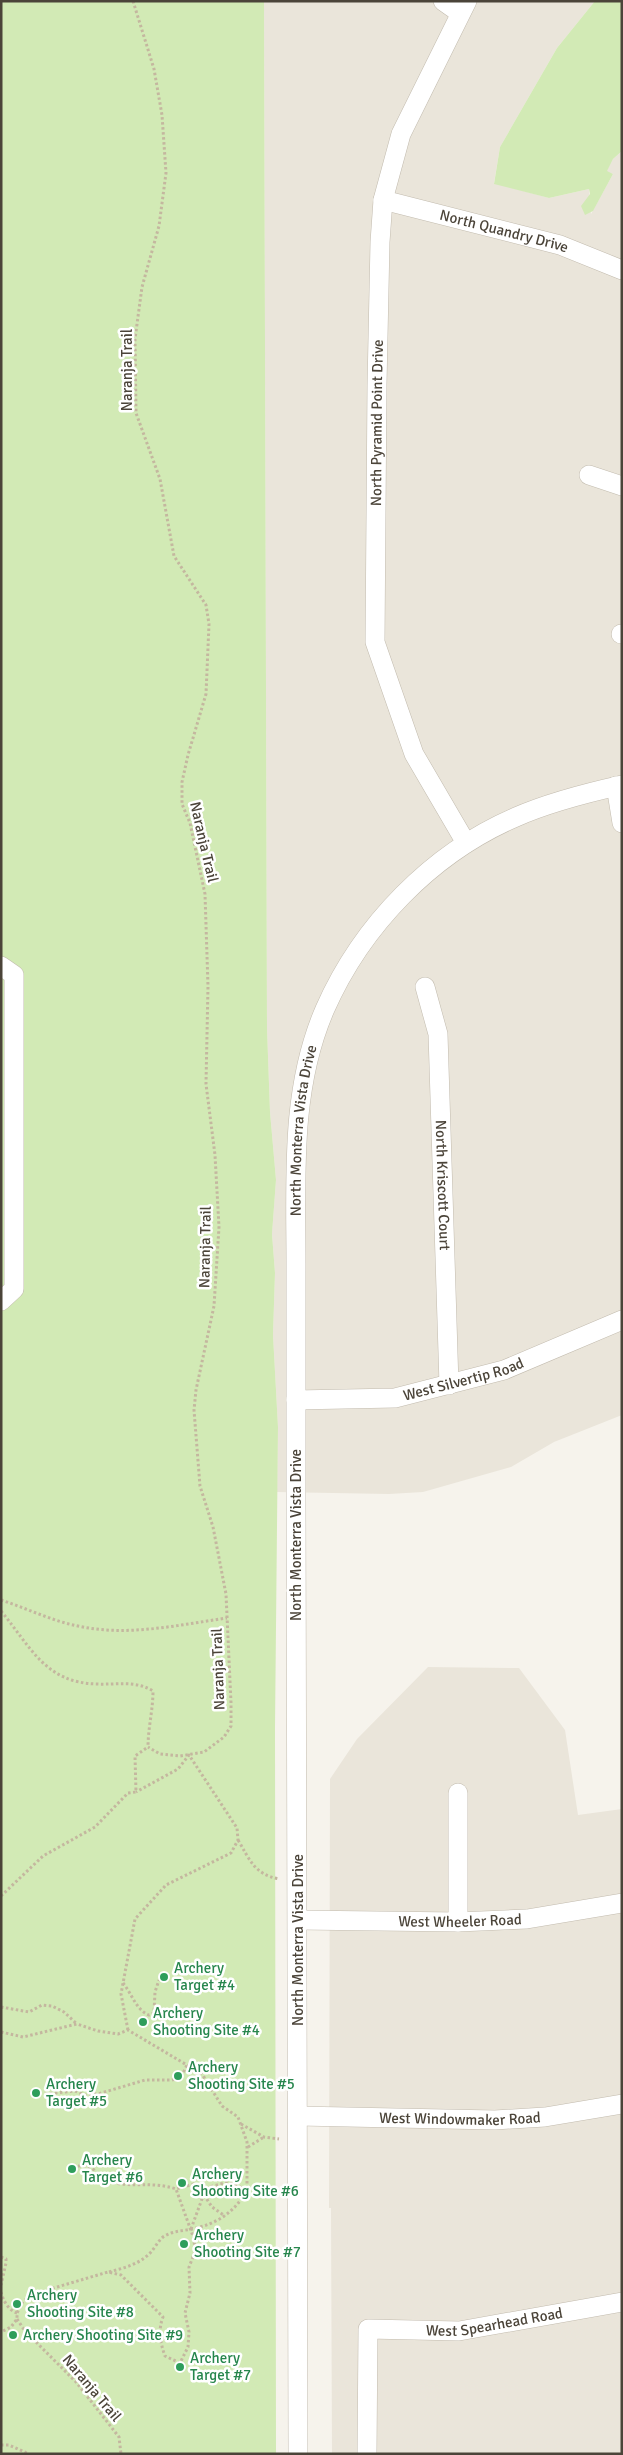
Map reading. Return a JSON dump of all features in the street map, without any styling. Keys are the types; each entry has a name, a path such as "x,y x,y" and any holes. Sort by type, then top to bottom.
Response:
{"street":[{"path":"443,1 464,7"},
{"name":"North Pyramid Point Drive","path":"464,7 401,134 383,200 380,242 377,385 375,642 414,754 466,842"},
{"name":"North Quandry Drive","path":"383,200 560,245 622,270"},
{"path":"589,475 622,486"},
{"path":"619,785 622,823"},
{"name":"North Monterra Vista Drive","path":"298,2454 296,1150 300,1100 308,1058 324,1010 366,936 389,910 431,869 466,842 514,817 538,808 619,785"},
{"path":"1,966 14,975 8,1087 14,1289 1,1301"},
{"name":"North Kriscott Court","path":"425,987 438,1034 449,1385"},
{"name":"West Silvertip Road","path":"296,1400 395,1398 449,1385 504,1370 622,1320"},
{"path":"458,1793 458,1922"},
{"name":"West Wheeler Road","path":"298,1920 458,1922 527,1919 622,1903"},
{"name":"West Windowmaker Road","path":"298,2116 495,2120 545,2117 622,2104"},
{"name":"West Spearhead Road","path":"367,2454 368,2329 458,2331 622,2302"}],"path":[{"name":"Naranja Trail","path":"134,1 154,69 162,115 166,173 159,226 142,287 136,330 136,413 160,479 174,556 206,605 209,624 206,694 182,782 182,804 190,823 205,894 208,986 206,1084 215,1156 219,1227 214,1306 196,1390 194,1410 200,1486 213,1527 226,1594 230,1726 224,1737 204,1752 189,1755 160,1754 148,1747"},
{"name":"Naranja Trail","path":"1,1600 77,1626 113,1631 154,1629 227,1618"},
{"path":"1,1611 45,1667 59,1676 74,1682 141,1684 153,1691 153,1706 148,1729 148,1747 136,1756 136,1792"},
{"name":"Naranja Trail","path":"1,1896 43,1856 95,1827 128,1793 136,1792 178,1769 189,1755"},
{"path":"189,1755 237,1828 238,1840 255,1869 264,1877 279,1880"},
{"path":"1,2332 11,2327 17,2319 17,2313 23,2301 47,2290 134,2265 148,2255 162,2238 176,2230 191,2229 210,2224 225,2216 240,2202 246,2190 247,2147 245,2132 238,2117 222,2106 202,2074 128,2030 121,1994 135,1919 166,1885 230,1853 238,1840"},
{"path":"123,1984 131,1992 142,2012 149,2015 154,2013 155,1992 158,1980"},
{"path":"1,2007 29,2012 42,2005 52,2006 64,2012 77,2024 98,2031 118,2034 128,2030"},
{"path":"1,2032 23,2037 77,2024"},
{"path":"44,2094 75,2091 85,2095 98,2094 145,2080 172,2080 181,2077 188,2066"},
{"path":"240,2123 264,2137 279,2139"},
{"path":"247,2147 264,2137"},
{"path":"78,2166 88,2166 96,2169 101,2178 111,2182 131,2185 150,2183 176,2189 194,2184 206,2188 228,2182 246,2190"},
{"path":"191,2229 206,2188"},
{"path":"108,2272 121,2275 163,2316 160,2325 160,2342 165,2356 180,2363 188,2347 185,2313 190,2293 189,2267 194,2252 191,2229 176,2189"},
{"path":"204,2195 212,2207 225,2216"},
{"path":"1,2257 6,2259 1,2286"},
{"path":"1,2292 12,2311 17,2313"},
{"name":"Naranja Trail","path":"17,2319 25,2331 76,2382 119,2437 122,2454"},
{"path":"1,2444 30,2454"}],"shaded area":[{"path":"264,1 595,1 557,48 500,147 494,183 549,198 589,189 591,214 613,174 606,172 613,159 622,151 622,1415 554,1442 511,1467 423,1492 389,1494 277,1492 278,1427 273,1335 275,1273 272,1234 276,1180 270,1112 267,1028"},
{"path":"428,1667 519,1668 565,1730 578,1815 622,1809 622,2454 332,2454 331,2208 329,2208 330,1779 357,1739"}],"green space":[{"path":"1,1 264,1 267,1028 270,1112 276,1180 272,1234 275,1273 273,1335 278,1427 275,1727 276,2454 1,2454"},
{"path":"595,1 622,1 622,151 613,159 607,171 613,174 593,211 585,215 581,206 590,194 589,189 549,198 494,184 500,147 557,48"}],"place":[{"name":"Archery Target #4","path":"164,1977"},
{"name":"Archery Shooting Site #4","path":"143,2022"},
{"name":"Archery Shooting Site #5","path":"178,2076"},
{"name":"Archery Target #5","path":"36,2093"},
{"name":"Archery Target #6","path":"72,2169"},
{"name":"Archery Shooting Site #6","path":"182,2183"},
{"name":"Archery Shooting Site #7","path":"184,2244"},
{"name":"Archery Shooting Site #8","path":"17,2304"},
{"name":"Archery Shooting Site #9","path":"13,2335"},
{"name":"Archery Target #7","path":"180,2367"}]}
